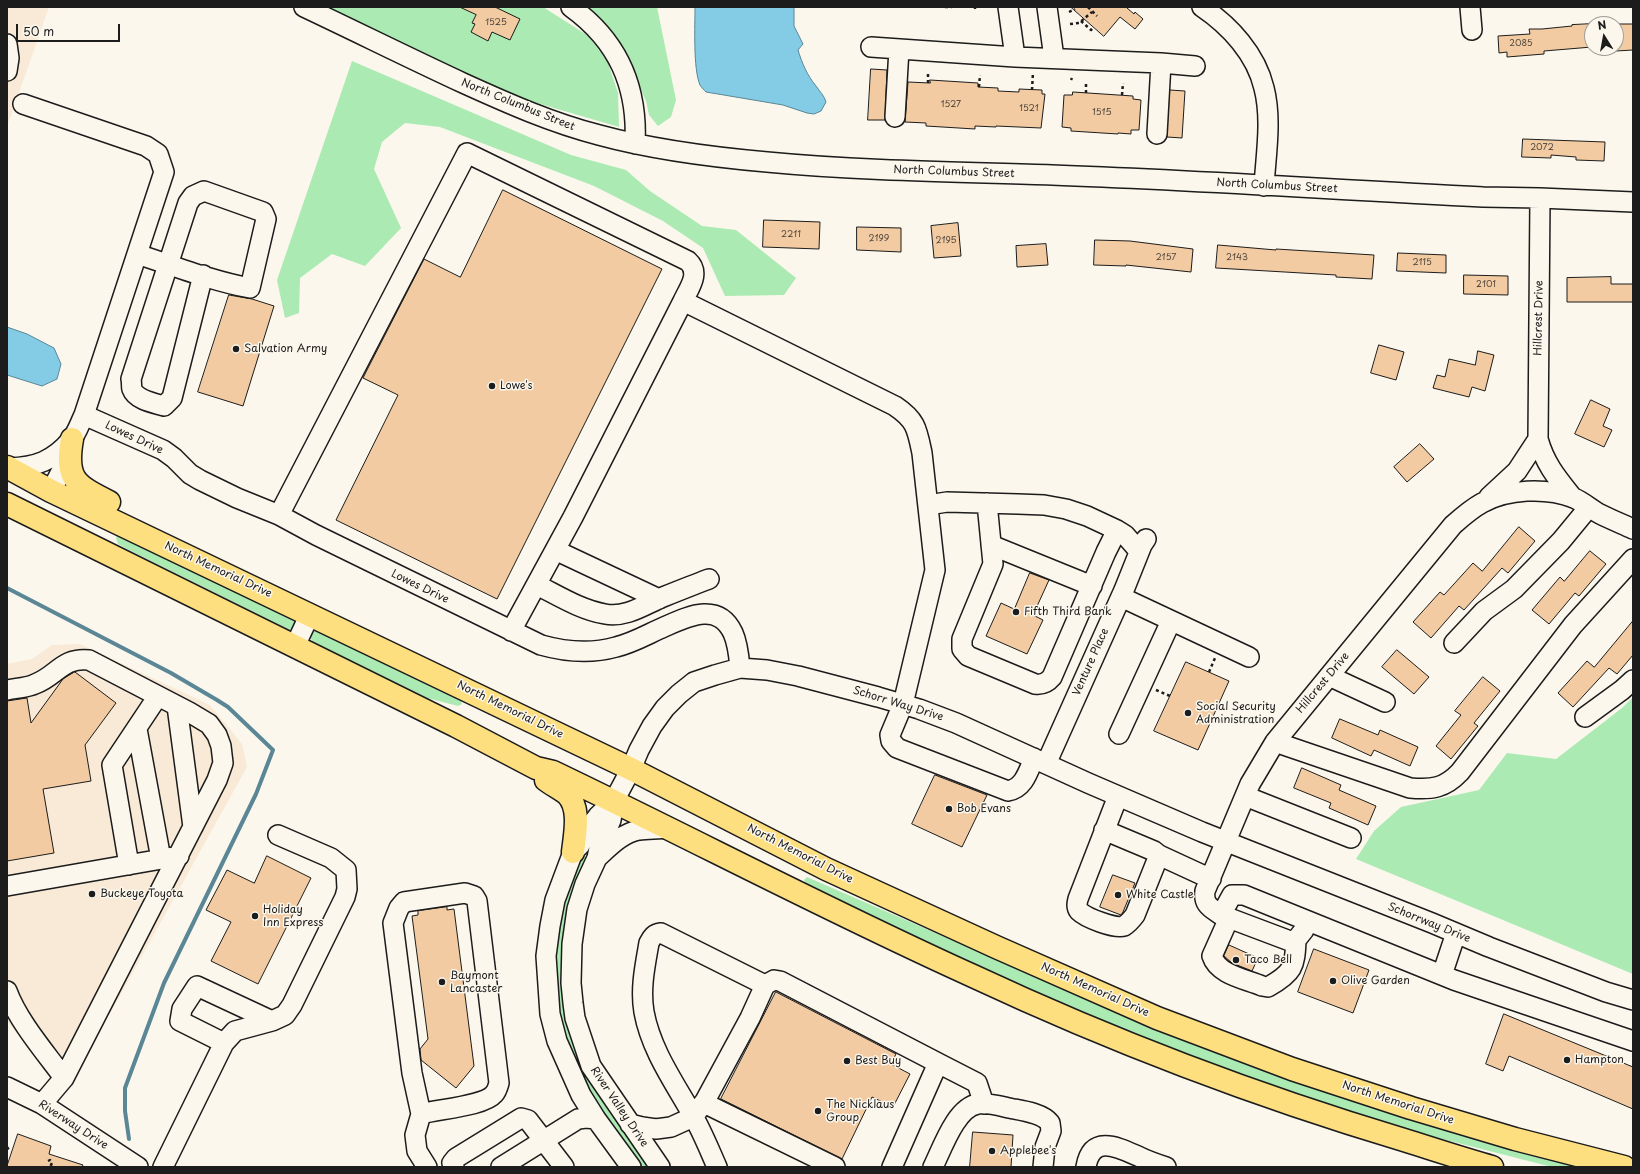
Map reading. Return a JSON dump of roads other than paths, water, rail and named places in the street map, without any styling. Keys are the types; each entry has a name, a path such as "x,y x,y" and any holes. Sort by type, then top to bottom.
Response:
{"main road":[{"path":"70,447 72,476 85,490 218,557 267,594"},
{"path":"8,475 26,497 38,498 47,495 51,491"},
{"name":"North Memorial Drive","path":"51,491 631,768 826,869 996,947 1163,1020 1292,1069 1411,1108 1515,1139 1624,1167"},
{"path":"7,504 456,726 536,768 553,772 972,976 1117,1038 1242,1086 1339,1121 1492,1167"},
{"path":"536,768 547,781 561,789 568,796 572,805 576,827 573,852"}],"street":[{"name":"North Columbus Street","path":"304,7 496,98 551,120 598,135 666,150 721,158 803,165 893,170 1100,177 1483,197 1633,202"},
{"path":"571,7 598,29 610,45 620,63 628,82 633,102 636,121 635,144"},
{"path":"1008,7 1015,57"},
{"path":"1047,7 1054,58"},
{"path":"1202,7 1233,32 1255,64 1264,88 1267,116 1264,186"},
{"path":"1470,7 1472,30"},
{"path":"7,44 9,58 7,71"},
{"path":"871,47 1015,57 1161,63 1195,66"},
{"path":"896,117 899,49"},
{"path":"1157,134 1161,63"},
{"path":"23,104 146,146 158,154 164,172 84,415 51,491"},
{"path":"279,515 467,153 688,261 693,265 695,271 694,278 683,301 537,585 511,631"},
{"path":"137,254 168,264 204,275 234,285 250,288 266,219 263,212 204,191 193,196 188,203 168,264 131,379 132,389 138,397 153,403 164,406 172,398 204,275"},
{"name":"Hillcrest Drive","path":"1208,885 1245,796 1275,742 1453,525 1465,514 1483,502 1518,471 1539,444 1540,198"},
{"path":"683,301 895,406 906,413 914,422 918,434 935,570 903,704"},
{"name":"Lowes Drive","path":"84,415 163,450 174,458 190,474 200,480 237,498 279,515 316,535 541,645 558,650 579,652 598,651 630,642 690,616 707,614 723,620 733,631 740,668"},
{"path":"1539,444 1553,474 1573,498 1633,529"},
{"path":"8,475 48,461 70,447"},
{"name":"Hillcrest Drive","path":"1483,502 1505,494 1524,492 1553,493 1573,498"},
{"path":"928,505 947,502 987,503 1044,505 1066,509 1087,516 1117,530 1052,677 1040,685 1029,682 968,656 962,649 962,638 991,572 993,564 987,503"},
{"path":"1454,643 1484,611 1514,590 1561,541 1589,507"},
{"name":"Venture Place","path":"903,704 890,735 891,741 898,748 1008,791 1016,790 1040,761 1120,597 1143,545 1117,530"},
{"path":"991,545 1092,586"},
{"path":"555,550 659,599"},
{"path":"1275,742 1410,788 1423,789 1442,786 1452,780 1460,772 1573,625 1633,558"},
{"path":"537,585 585,609 605,614 618,615 631,612 709,579"},
{"path":"1120,597 1249,657"},
{"path":"295,646 310,614"},
{"path":"1119,734 1171,621"},
{"path":"7,690 35,685 52,675 65,664 78,659 89,660 209,724 217,735 221,746 222,763 217,780 193,827 170,858 64,1078 42,1104"},
{"name":"Schorr Way Drive","path":"614,802 652,726 665,708 694,682 740,668 767,670 903,704 956,723 1118,796 1227,842"},
{"path":"1329,676 1385,702"},
{"path":"1585,717 1622,690 1633,680"},
{"path":"129,865 112,765 158,696"},
{"path":"177,706 193,827"},
{"path":"137,729 170,858"},
{"path":"1118,796 1078,899 1078,910 1083,914 1110,926 1123,926 1130,922 1135,915 1159,855"},
{"path":"1245,796 1351,838"},
{"name":"River Valley Drive","path":"614,802 598,816 587,830 580,845 573,852 555,900 546,956 547,982 550,1014 557,1041 581,1095 596,1119 631,1167"},
{"name":"River Valley Drive","path":"614,802 610,820 599,848 597,858 585,884 574,927 571,962 573,1003 576,1018 591,1066 658,1164"},
{"name":"River Valley Drive","path":"597,858 627,834 638,830 668,828"},
{"path":"1104,830 1154,850 1159,855 1208,885 1204,898 1208,906 1225,917 1290,941 1296,940 1303,933 1308,921"},
{"path":"163,1167 224,1043 235,1031 272,1021 285,1015 292,1005 345,897 347,889 346,870 331,858 278,835"},
{"name":"Schorrway Drive","path":"1227,842 1606,992 1633,1000"},
{"path":"7,886 170,858"},
{"path":"421,1114 433,1110 485,1101 495,1094 499,1082 477,901 474,896 466,893 404,902 399,908 393,923 412,1073 421,1114 415,1135 417,1151 427,1167"},
{"path":"1296,940 1295,961 1287,974 1268,987 1220,969 1214,962 1212,956 1232,895 1244,895 1442,975 1633,1041"},
{"path":"717,1167 699,1110 659,1057 650,1035 644,1012 642,986 649,943 652,937 661,933 765,985"},
{"path":"1442,975 1456,933"},
{"path":"658,1164 656,1150 659,1144 671,1128 699,1110 750,1018 765,985 774,980 780,981 977,1083 984,1104"},
{"path":"224,1043 180,1021 182,1009 196,986 272,1021"},
{"path":"7,991 11,1002 20,1017 64,1078"},
{"path":"892,1167 938,1063"},
{"name":"Riverway Drive","path":"7,1087 42,1104 138,1167"},
{"path":"543,1140 548,1129 574,1110 581,1095"},
{"path":"934,1167 954,1124 965,1109 977,1104 1020,1110 1046,1119 1050,1123 1050,1131 1045,1146 1043,1167"},
{"path":"699,1110 835,1167"},
{"path":"454,1167 452,1164 456,1158 521,1118 528,1120 564,1167"},
{"path":"501,1167 578,1119 596,1119"},
{"path":"630,1124 656,1129 671,1128"},
{"path":"1086,1167 1092,1150 1100,1146 1108,1145 1120,1148 1166,1167"}],"water":[{"path":"695,7 794,7 794,26 803,44 798,50 807,73 823,95 826,102 821,111 814,114 807,113 783,105 706,92 700,85 696,69"},
{"path":"7,327 27,334 54,348 61,364 57,379 42,386 7,375"}],"waterway":[{"path":"7,588 171,673 217,700 228,707 273,750 256,794 164,983 125,1088 125,1111 129,1139"}],"place":[{"name":"Salvation Army","path":"236,349"},
{"name":"Lowe's","path":"492,386"},
{"name":"Fifth Third Bank","path":"1016,612"},
{"name":"Social Security Administration","path":"1188,713"},
{"name":"Bob Evans","path":"949,809"},
{"name":"Buckeye Toyota","path":"92,894"},
{"name":"White Castle","path":"1118,895"},
{"name":"Holiday Inn Express","path":"255,916"},
{"name":"Taco Bell","path":"1236,960"},
{"name":"Olive Garden","path":"1333,981"},
{"name":"Baymont Lancaster","path":"442,982"},
{"name":"Hampton","path":"1567,1060"},
{"name":"Best Buy","path":"847,1061"},
{"name":"The Nicklaus Group","path":"818,1111"},
{"name":"Applebee's","path":"992,1151"}]}
